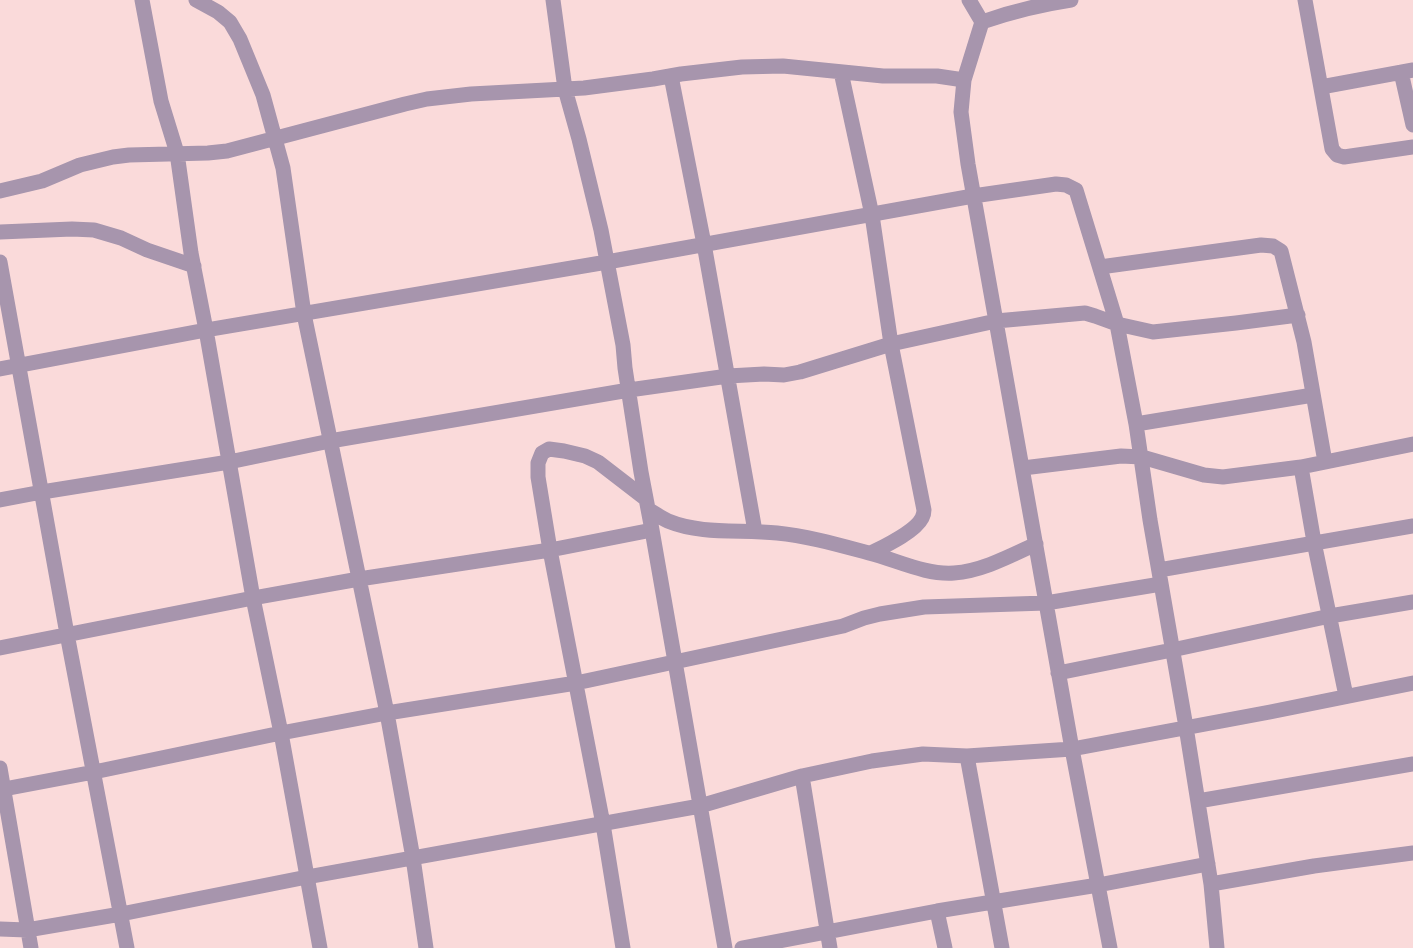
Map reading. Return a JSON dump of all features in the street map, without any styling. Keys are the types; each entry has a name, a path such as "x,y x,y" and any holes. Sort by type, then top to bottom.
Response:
{"street":[{"path":"142,0 161,101 177,153 194,266 253,598 282,733 320,948"},
{"path":"196,0 218,12 230,22 240,39 263,95 276,138 283,168 304,314 388,713 413,858 426,948"},
{"path":"553,0 565,89 601,230 623,345 641,472 725,948"},
{"path":"969,0 982,22 964,80 961,112 968,164 1058,673 1110,948"},
{"path":"982,22 1037,5 1071,0"},
{"path":"1305,0 1332,149 1337,156 1344,157 1413,147"},
{"path":"0,191 42,181 80,165 96,161 129,155 227,151 427,99 594,87 758,66 783,66 883,76 937,76 964,80"},
{"path":"1321,87 1407,71 1413,126"},
{"path":"841,72 872,215 891,344 924,510 923,517 917,524 902,536 871,553"},
{"path":"671,76 704,244 755,531"},
{"path":"0,369 206,330 607,262 973,196 1056,184 1066,185 1076,190 1117,324 1142,457 1150,520 1208,864 1217,948"},
{"path":"0,232 94,230 121,238 147,250 194,266"},
{"path":"1100,267 1261,245 1273,246 1281,252 1304,342 1325,462"},
{"path":"0,262 127,948"},
{"path":"0,500 229,462 330,441 629,390 728,376 784,375 800,372 891,344 996,321 1085,313 1117,324 1153,332 1298,315"},
{"path":"1136,424 1314,395"},
{"path":"1023,468 1121,456 1142,457 1204,475 1223,477 1301,467 1413,444"},
{"path":"623,948 603,824 550,550 538,477 538,463 542,453 549,449 564,451 585,456 598,462 667,521 705,530 780,533 871,553 924,570 952,573 970,571 996,562 1036,544"},
{"path":"1301,467 1314,542 1346,696"},
{"path":"4,789 388,713 576,683 843,626 880,614 924,607 1046,603 1314,542 1413,526"},
{"path":"0,648 253,598 359,579 550,550 652,530"},
{"path":"1058,673 1330,616 1413,602"},
{"path":"0,929 27,930 120,914 307,877 700,806 802,776 872,761 923,754 967,756 1072,749 1413,683"},
{"path":"967,756 1002,948"},
{"path":"1198,802 1413,764"},
{"path":"0,768 31,948"},
{"path":"802,776 830,948"},
{"path":"1211,884 1314,866 1412,857"},
{"path":"742,948 937,911 1098,885 1208,864"},
{"path":"937,911 944,948"}]}
